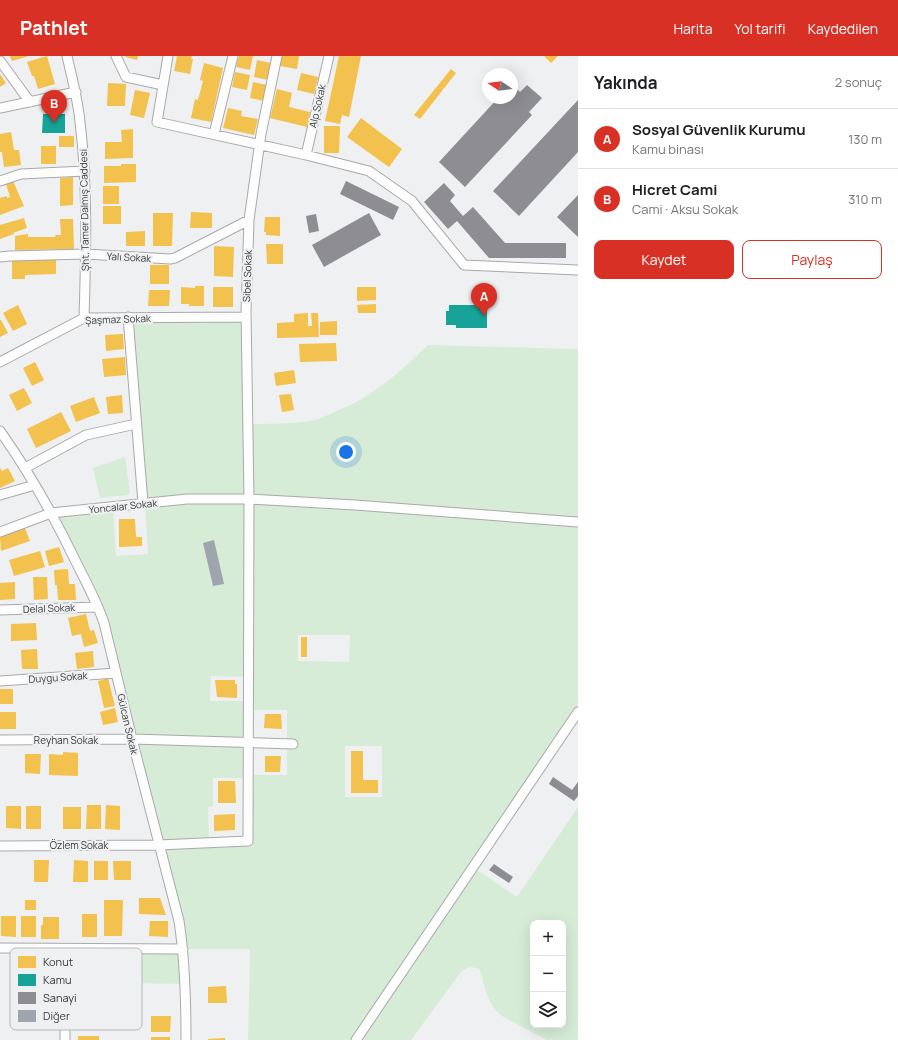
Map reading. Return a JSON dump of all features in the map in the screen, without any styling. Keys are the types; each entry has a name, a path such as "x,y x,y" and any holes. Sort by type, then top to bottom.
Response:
{"street":[{"name":"Şht. Tamer Dalmış Caddesi","path":"67,56 76,92 85,171 86,254 84,318"},
{"path":"116,56 126,77 163,84"},
{"path":"168,56 157,122 306,155 369,171 412,201 464,265 578,270"},
{"path":"214,134 233,56"},
{"name":"Sibel Sokak","path":"248,743 249,499 246,317 249,220 259,145 277,56"},
{"name":"Alp Sokak","path":"306,155 329,56"},
{"path":"0,61 30,102"},
{"path":"0,108 76,92"},
{"path":"0,181 21,174 85,171"},
{"name":"Yalı Sokak","path":"0,258 10,256 86,254 170,259 175,258 249,220"},
{"path":"128,317 143,503"},
{"name":"Şaşmaz Sokak","path":"0,362 84,318 246,317"},
{"path":"25,468 86,435 136,424"},
{"name":"Gülcan Sokak","path":"0,431 36,485 98,607 104,623 158,845 179,921 183,949 186,994 186,1040"},
{"path":"0,495 36,485"},
{"name":"Yoncalar Sokak","path":"0,532 51,514 187,499 249,499 355,505 578,522"},
{"name":"Delal Sokak","path":"0,610 98,607"},
{"name":"Duygu Sokak","path":"0,682 116,673"},
{"path":"356,1040 578,712"},
{"name":"Reyhan Sokak","path":"0,740 132,739 293,744"},
{"name":"Özlem Sokak","path":"0,846 158,845 248,841 248,743"},
{"path":"0,948 10,948"},
{"path":"142,949 183,949"}],"green space":[{"path":"128,317 246,317 248,424 273,424 315,420 346,407 371,393 395,375 428,345 578,349 578,712 473,867 517,897 578,807 578,1040 547,1040 502,1016 490,1001 480,970 470,967 461,972 411,1040 248,1040 250,949 183,949 104,623 51,513 113,507 116,556 148,554 145,503","holes":["298,635 350,635 349,662 298,661","211,676 248,677 248,701 210,701","248,710 287,710 287,775 248,775","345,746 382,746 382,797 345,797","213,778 248,778 248,841 209,843 208,807 213,806"]},
{"path":"125,457 130,493 128,495 100,498 93,468"},
{"path":"142,949 183,949 186,984 142,983"}],"building: Konut":[{"path":"10,56 29,56 12,61"},
{"path":"47,56 55,84 38,89 34,76 32,76 27,62"},
{"path":"125,56 138,56 137,60"},
{"path":"177,56 192,56 191,59 193,59 190,74 174,71"},
{"path":"239,56 253,56 250,70 236,67"},
{"path":"282,56 299,56 297,69 280,66"},
{"path":"339,56 361,56 349,117 342,115 340,124 325,121"},
{"path":"544,56 558,56 551,63"},
{"path":"257,60 271,63 268,80 254,77"},
{"path":"204,63 223,68 211,122 191,118 195,99 198,100 203,81 200,80"},
{"path":"451,69 456,73 420,119 414,115"},
{"path":"235,72 250,75 247,90 232,87"},
{"path":"301,73 318,77 314,94 297,90"},
{"path":"0,74 6,83 0,87"},
{"path":"253,82 267,85 264,101 250,98"},
{"path":"108,83 126,84 125,106 107,106"},
{"path":"277,89 292,93 289,107 310,112 307,127 270,118"},
{"path":"135,90 150,93 144,118 130,115"},
{"path":"228,108 242,111 241,116 258,119 254,135 223,128"},
{"path":"361,118 402,149 389,167 347,137"},
{"path":"324,126 340,126 339,153 324,153"},
{"path":"133,129 133,158 105,159 105,142 122,142 121,130"},
{"path":"11,132 14,150 19,150 21,165 4,167 2,152 0,152 0,134"},
{"path":"59,136 74,136 74,147 59,147"},
{"path":"41,146 56,146 56,164 41,164"},
{"path":"121,164 136,164 136,182 104,183 104,166 121,166"},
{"path":"73,177 73,205 60,206 60,178"},
{"path":"13,181 24,206 0,215 0,198 7,196 7,198 10,197 6,184"},
{"path":"103,186 119,186 119,204 103,204"},
{"path":"103,206 121,206 121,224 103,224"},
{"path":"191,212 212,213 212,228 190,228"},
{"path":"153,213 173,213 172,246 153,246"},
{"path":"265,217 280,217 280,236 266,235 266,232 264,232"},
{"path":"24,218 27,228 0,239 0,225"},
{"path":"60,219 73,219 74,249 15,250 15,236 28,234 28,237 55,237 56,235 61,235"},
{"path":"145,231 145,246 126,246 126,232"},
{"path":"266,244 283,244 283,264 267,264"},
{"path":"214,246 234,247 233,277 214,276"},
{"path":"12,260 56,260 56,274 25,275 25,279 12,279"},
{"path":"150,265 169,265 169,284 150,284"},
{"path":"195,286 204,286 204,306 189,306 189,304 181,304 181,287 195,288"},
{"path":"213,287 233,287 233,307 213,307"},
{"path":"357,287 376,287 376,300 357,301"},
{"path":"149,290 170,290 169,306 148,306"},
{"path":"376,304 376,313 358,313 357,305"},
{"path":"18,305 27,324 13,331 3,313"},
{"path":"308,313 308,326 312,326 311,313 318,313 319,337 277,338 277,323 294,322 294,314"},
{"path":"0,320 8,333 0,337"},
{"path":"337,321 337,335 320,335 320,322"},
{"path":"123,334 124,349 106,351 105,335"},
{"path":"336,343 337,361 300,362 299,344"},
{"path":"125,357 126,375 104,377 102,359"},
{"path":"35,362 44,380 32,386 23,368"},
{"path":"294,370 296,383 276,386 274,373"},
{"path":"24,388 32,403 17,411 9,395"},
{"path":"291,394 294,410 282,412 279,395"},
{"path":"122,395 123,413 108,414 106,397"},
{"path":"94,397 100,413 76,422 70,406"},
{"path":"61,412 71,431 36,448 27,429"},
{"path":"0,468 2,471 8,468 15,481 0,488"},
{"path":"119,519 135,519 136,537 142,537 142,546 119,547"},
{"path":"25,528 30,541 1,551 0,537"},
{"path":"59,547 64,562 49,566 45,551"},
{"path":"40,551 45,567 14,576 9,560"},
{"path":"68,569 69,584 75,584 76,600 58,600 54,570"},
{"path":"33,577 47,577 48,599 34,600"},
{"path":"15,582 15,599 0,600 0,583"},
{"path":"86,614 90,631 94,630 98,643 84,647 81,634 72,636 68,618"},
{"path":"36,623 37,640 11,641 11,624"},
{"path":"301,637 307,637 307,657 301,657"},
{"path":"37,649 38,669 22,669 21,650"},
{"path":"93,651 94,667 77,669 75,653"},
{"path":"108,678 115,706 104,708 98,681"},
{"path":"215,680 235,680 235,684 237,684 237,698 217,697"},
{"path":"0,689 13,689 13,704 0,704"},
{"path":"115,708 118,722 103,725 100,712"},
{"path":"0,712 16,712 16,729 0,729"},
{"path":"265,714 281,714 282,729 264,728"},
{"path":"351,751 363,751 363,780 378,780 378,793 351,793"},
{"path":"63,752 78,753 78,776 49,775 49,754 63,755"},
{"path":"25,754 41,754 40,774 25,773"},
{"path":"265,756 281,756 280,772 265,772"},
{"path":"218,781 235,781 236,803 218,803"},
{"path":"87,805 101,805 101,829 86,829"},
{"path":"106,805 120,806 120,830 105,829"},
{"path":"6,806 21,806 21,829 6,828"},
{"path":"26,806 41,806 41,829 26,829"},
{"path":"63,807 81,807 81,829 63,829"},
{"path":"235,814 235,830 214,831 214,815"},
{"path":"34,860 49,860 48,882 34,882"},
{"path":"74,860 88,861 88,882 73,882"},
{"path":"94,861 108,861 108,880 94,880"},
{"path":"113,861 131,861 131,880 114,880"},
{"path":"139,898 160,898 166,915 139,914"},
{"path":"25,900 36,900 36,910 25,910"},
{"path":"104,900 123,900 122,936 104,936"},
{"path":"82,914 97,914 97,937 82,937"},
{"path":"1,916 16,916 16,937 1,936"},
{"path":"21,916 36,916 36,937 21,937"},
{"path":"43,917 59,917 59,939 41,939 41,925 43,925"},
{"path":"150,921 168,921 168,937 149,936"},
{"path":"226,986 227,1003 208,1003 208,987"},
{"path":"151,1016 171,1016 170,1032 151,1032"},
{"path":"78,1036 99,1036 99,1040 78,1040"},
{"path":"151,1037 170,1037 170,1040 151,1040"},
{"path":"225,1038 225,1040 208,1040 208,1039"}],"building: Kamu":[{"path":"43,114 65,114 65,133 42,133"},
{"path":"449,305 487,305 487,328 456,328 456,325 446,325 446,311 449,311"}],"building: Sanayi":[{"path":"527,85 542,98 529,112 532,115 465,187 439,162 492,104 518,104 518,90 520,92"},
{"path":"578,100 578,152 519,216 493,191"},
{"path":"346,181 399,207 393,220 340,194"},
{"path":"444,183 455,195 450,201 463,216 473,207 505,243 566,243 566,258 489,258 457,221 448,229 424,202"},
{"path":"578,195 578,237 557,217"},
{"path":"369,213 381,235 324,267 312,245"},
{"path":"316,214 319,231 309,233 306,216"},
{"path":"553,777 572,790 578,782 578,796 574,801 549,784"},
{"path":"494,864 513,877 509,883 489,870"}],"building: Diğer":[{"path":"214,540 224,584 213,586 203,543"}],"place":[{"name":"Hicret Cami","path":"54,123"},
{"name":"Sosyal Güvenlik Kurumu","path":"484,316"}]}
